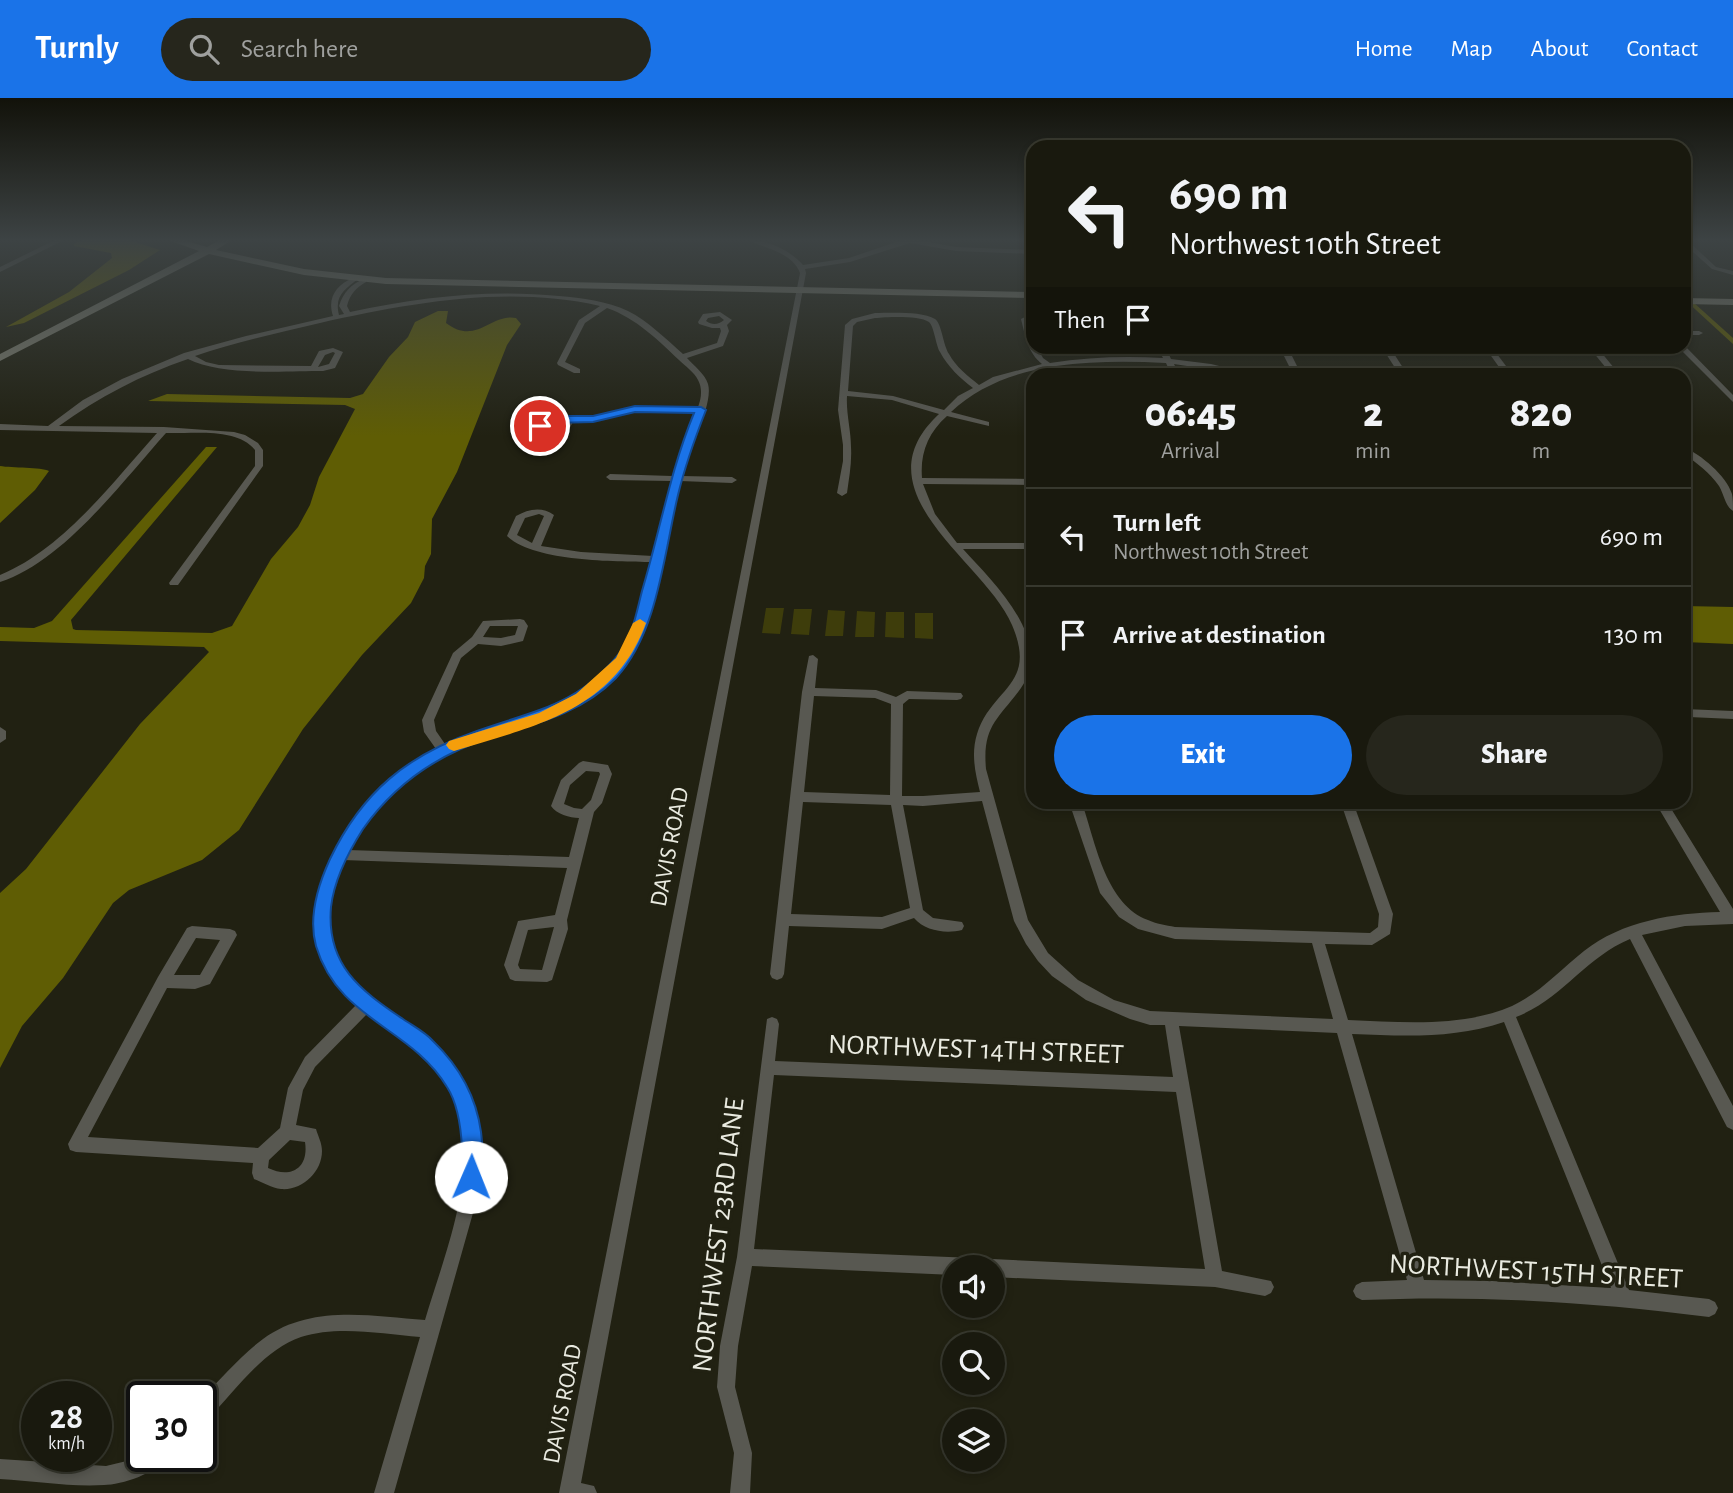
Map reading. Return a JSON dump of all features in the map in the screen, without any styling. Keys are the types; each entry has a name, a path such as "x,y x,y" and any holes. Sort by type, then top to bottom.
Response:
{"street":[{"path":"0,347 84,305"},
{"path":"0,358 96,305"},
{"path":"334,305 337,318"},
{"path":"343,305 348,315"},
{"path":"50,428 102,392 136,374 187,355 396,305"},
{"path":"384,1493 466,1206 472,1163 470,1124 463,1100 440,1061 425,1045 366,1005 340,979 324,945 323,907 330,878 360,819 405,773 443,750 563,708 610,675 630,649 658,559 677,478 705,394 703,381 633,317 601,305"},
{"name":"DAVIS ROAD","path":"575,1493 797,305"},
{"path":"1714,305 1733,308"},
{"path":"577,371 561,363 582,322 606,306"},
{"path":"842,493 847,445 842,410 843,393 849,325 856,318 870,315 918,317 934,323 945,357 962,376 979,388"},
{"path":"680,358 720,344 723,324"},
{"path":"1691,333 1699,333"},
{"path":"1037,354 1052,368"},
{"path":"1093,354 1096,359"},
{"path":"1108,354 1111,359"},
{"path":"1165,354 1172,368"},
{"path":"1598,354 1610,368"},
{"path":"1688,354 1733,400"},
{"path":"187,355 213,367 313,369"},
{"path":"1041,368 1096,359 1168,360 1223,368"},
{"path":"1026,372 979,388 944,412 923,441 917,468 918,481 928,510 1009,610 1025,648 1026,661 1021,682 991,716 980,741 980,769 1019,915 1031,941 1043,958 1066,981 1105,1004 1127,1013 1171,1020 1420,1030 1454,1028 1508,1014 1546,993 1584,958 1607,943 1633,932 1677,921 1732,918 1665,809"},
{"path":"843,393 893,398 986,424"},
{"path":"570,419 600,418 635,409 701,410"},
{"path":"0,427 218,432 244,436 260,450 259,466 174,583"},
{"path":"0,579 25,568 62,537 164,430"},
{"path":"1691,456 1715,476 1727,492 1733,508"},
{"path":"1715,476 1733,477"},
{"path":"610,477 732,480"},
{"path":"918,481 1026,482"},
{"path":"955,546 1026,546"},
{"path":"536,547 586,557 658,559"},
{"path":"443,750 430,732 428,720 457,656 476,640"},
{"path":"777,974 813,659"},
{"path":"808,692 876,694 897,702"},
{"path":"897,702 907,695 957,696"},
{"path":"897,702 895,801 917,911 921,919 929,924 957,926"},
{"path":"1691,714 1733,715"},
{"path":"797,797 934,801 986,796"},
{"path":"1077,809 1110,898 1124,913 1154,929 1175,933 1372,939 1385,930 1388,922 1350,809"},
{"path":"560,920 523,925 511,965 515,975 547,976 561,929 560,920 587,814"},
{"path":"341,855 575,863"},
{"path":"783,920 882,923 917,911"},
{"path":"163,981 195,983 205,980 230,934 192,932 163,981 76,1144 261,1156"},
{"path":"1633,932 1733,1122"},
{"path":"1317,938 1418,1288"},
{"path":"287,1132 310,1135 316,1147 316,1158 301,1176 281,1181 260,1173 261,1156 287,1132 296,1088 310,1062 366,1005"},
{"path":"1508,1014 1623,1297"},
{"path":"1171,1020 1215,1278"},
{"name":"NORTHWEST 23RD LANE","path":"740,1493 743,1453 726,1387 729,1346 745,1256 772,1024"},
{"name":"NORTHWEST 14TH STREET","path":"766,1068 1182,1085"},
{"path":"745,1256 942,1265"},
{"path":"1005,1269 1215,1278 1265,1287"},
{"name":"NORTHWEST 15TH STREET","path":"1362,1292 1418,1288 1623,1297 1709,1308"},
{"path":"217,1396 261,1353 286,1334 300,1328 326,1324 431,1329"},
{"path":"0,1469 106,1476 126,1471"}],"shaded area":[{"path":"45,305 59,305 24,323 6,327"},
{"path":"438,311 448,311 446,323 466,331 507,318 516,318 521,324 507,345 457,472 432,519 431,554 425,566 424,578 411,603 362,655 303,729 239,830 202,860 129,890 113,903 63,978 22,1026 0,1068 0,893 26,869 140,724 209,652 204,647 0,641 0,627 34,628 52,621 206,447 217,447 71,620 73,629 76,630 212,633 232,626 271,559 298,527 310,505 319,477 355,409 345,405 148,401 167,394 350,398 363,394 389,357 408,337 415,322"},
{"path":"0,466 49,471 35,490 0,523"},
{"path":"1691,606 1733,607 1733,644 1691,642"},
{"path":"766,608 784,608 780,634 762,633"},
{"path":"794,609 812,609 809,635 791,634"},
{"path":"828,610 845,611 843,636 825,636"},
{"path":"857,611 875,612 874,637 855,637"},
{"path":"886,612 904,612 904,638 885,637"},
{"path":"915,613 933,613 933,639 915,638"}],"waterway":[{"path":"1694,305 1733,342"}],"slow traffic":[{"path":"454,745 544,717 581,698 597,687 621,662 630,649 640,623"}],"route":[{"path":"471,1177 473,1149 470,1124 454,1079 425,1045 366,1005 352,994 340,979 330,963 324,945 323,907 330,878 349,837 360,819 388,787 423,761 460,742 544,717 581,698 610,675 630,649 636,636 663,544 672,496 687,444 701,410 635,409 593,419 549,419 540,426"}]}
